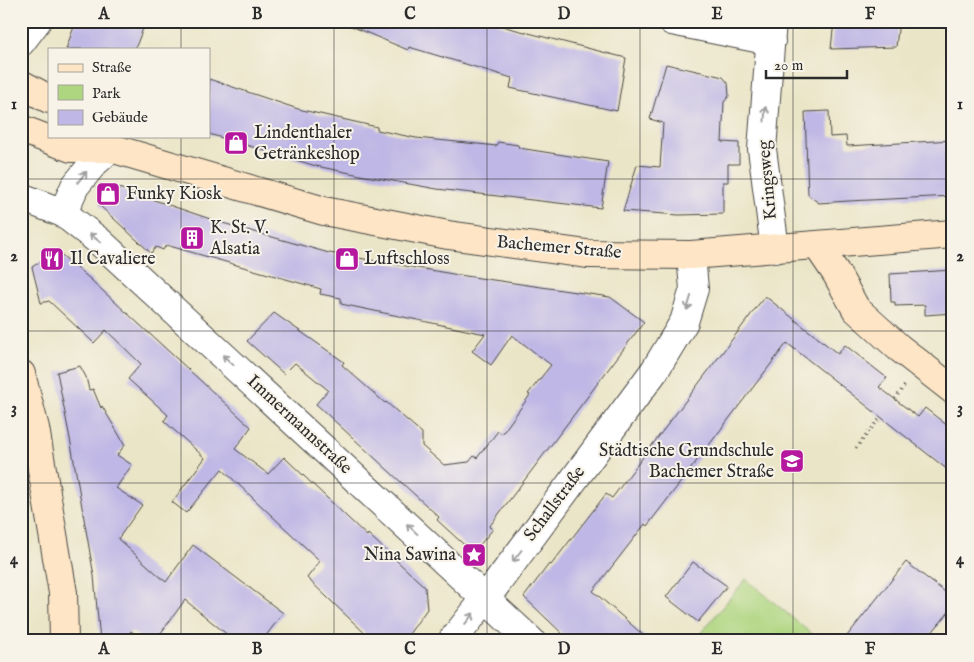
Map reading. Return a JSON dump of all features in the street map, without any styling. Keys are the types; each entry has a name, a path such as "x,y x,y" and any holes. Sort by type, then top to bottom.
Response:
{"main road":[{"path":"21,84 48,98"},
{"name":"Bachemer Straße","path":"21,129 71,148 107,142 324,211 448,236 588,254 691,255 953,234"},
{"path":"817,245 836,273 856,309 898,347 953,390"},
{"path":"21,374 35,428 63,593 64,641"}],"street":[{"path":"21,42 37,21"},
{"path":"672,21 771,31"},
{"name":"Kringsweg","path":"771,31 762,149 775,249"},
{"path":"63,213 75,186 94,163 107,142"},
{"name":"Immermannstraße","path":"21,197 63,213 99,241 531,641"},
{"name":"Schallstraße","path":"452,641 655,370 684,322 694,289 691,255"}],"path":[{"path":"856,448 881,417"}],"green space":[{"path":"746,579 820,641 694,641"}],"building":[{"path":"76,21 146,21 135,48 66,48"},
{"path":"339,21 491,21 509,28 626,58 617,111 510,88 512,78 409,47 408,50"},
{"path":"834,21 899,21 896,47 831,49"},
{"path":"666,64 723,77 728,83 729,96 724,102 722,142 739,143 739,164 728,164 728,182 723,182 723,214 679,215 623,211 637,165 660,167 663,123 650,119"},
{"path":"210,79 298,109 377,127 377,130 416,138 496,146 498,142 518,145 519,148 608,162 601,208 437,189 316,166 210,134"},
{"path":"829,111 830,137 846,136 847,146 953,140 953,196 819,203 808,195 805,112"},
{"path":"110,185 219,222 329,253 459,275 610,297 644,322 489,527 493,529 473,553 437,520 439,517 316,404 328,390 295,363 284,374 247,341 274,313 344,362 342,365 422,433 422,446 444,465 469,462 474,456 477,458 498,431 502,434 530,395 528,394 551,365 512,335 491,365 472,351 485,334 341,304 341,298 320,294 321,289 166,245 163,250 156,247 151,253 99,205"},
{"path":"57,251 251,427 235,449 268,474 284,457 367,536 368,534 425,587 427,609 404,641 373,641 307,578 320,561 222,469 186,513 172,502 205,458 164,421 168,415 128,379 141,364 106,330 94,343 49,301 41,303 32,267"},
{"path":"953,270 953,313 925,315 925,305 895,306 895,302 891,302 890,274"},
{"path":"765,296 838,354 845,345 887,378 879,387 918,417 925,408 953,430 953,474 787,343 647,526 645,524 593,591 650,641 570,641 524,597 606,494 612,498"},
{"path":"80,366 86,377 89,390 93,389 101,408 102,406 125,445 117,455 132,465 116,488 142,505 118,539 166,582 193,545 283,613 262,641 235,641 185,600 155,641 145,641 131,631 124,641 100,641 94,576 57,372"},
{"path":"693,562 727,586 698,622 666,597"},
{"path":"906,562 953,598 953,607 925,641 843,641"}],"place":[{"name":"Lindenthaler Getränkeshop","path":"236,143"},
{"name":"Funky Kiosk","path":"108,194"},
{"name":"K. St. V. Alsatia","path":"192,238"},
{"name":"Il Cavaliere","path":"52,259"},
{"name":"Luftschloss","path":"347,259"},
{"name":"Städtische Grundschule Bachemer Straße","path":"792,461"},
{"name":"Nina Sawina","path":"474,555"}]}
